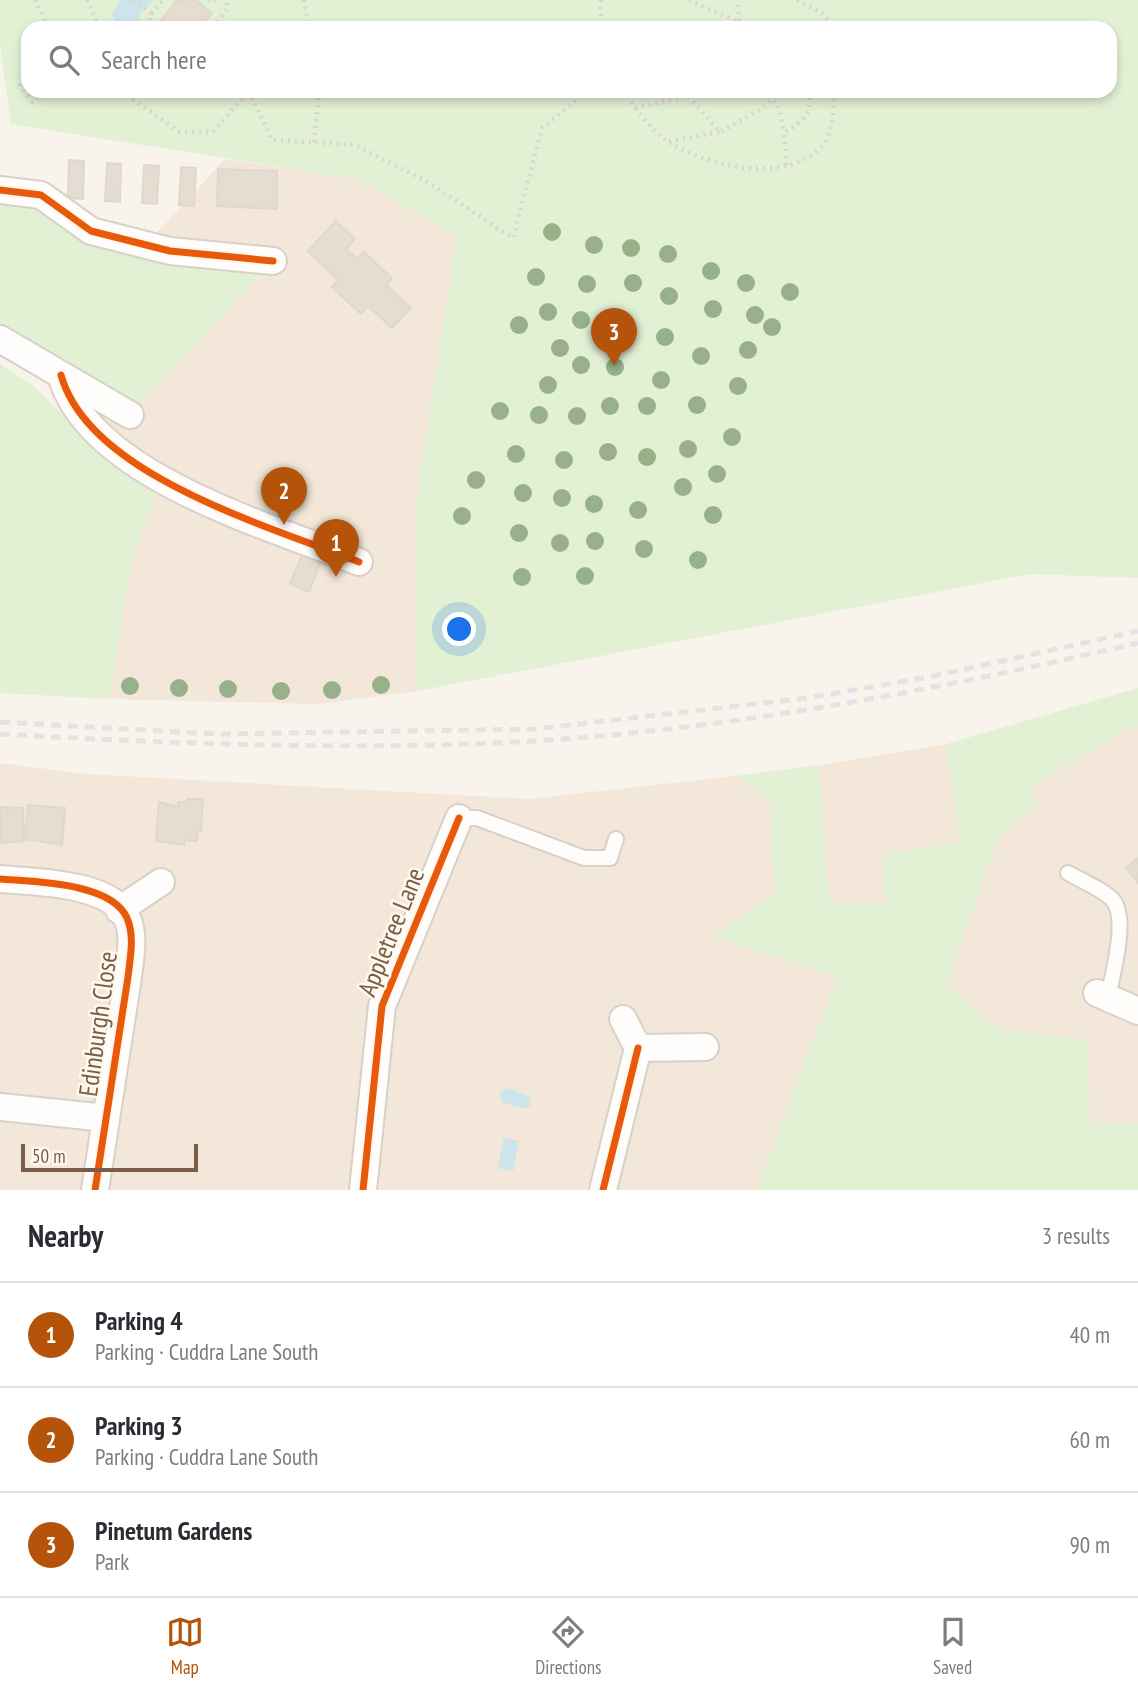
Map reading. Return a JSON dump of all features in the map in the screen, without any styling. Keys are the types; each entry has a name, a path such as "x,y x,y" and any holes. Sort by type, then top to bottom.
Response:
{"street":[{"path":"0,190 41,195 91,231 170,251 272,261"},
{"path":"0,339 130,415"},
{"path":"61,375 67,396 85,422 127,458 167,483 359,562"},
{"name":"Appletree Lane","path":"363,1190 382,1006 460,818"},
{"path":"0,879 72,886 103,895 119,910 161,882"},
{"name":"Edinburgh Close","path":"95,1190 131,944 126,916 119,910"},
{"path":"1102,996 1138,1011"},
{"path":"603,1190 638,1048 624,1019"},
{"path":"638,1048 705,1047"},
{"path":"0,1107 106,1118"}],"lane":[{"path":"460,818 477,818 584,858 610,858 616,839"},
{"path":"1069,873 1112,898 1120,911 1117,954 1102,996"}],"path":[{"path":"35,0 46,20"},
{"path":"87,0 97,21"},
{"path":"133,0 152,14"},
{"path":"150,21 163,0"},
{"path":"209,0 213,3 215,0"},
{"path":"218,21 228,8 225,0"},
{"path":"304,0 308,21"},
{"path":"601,0 601,21"},
{"path":"689,0 737,21"},
{"path":"738,0 739,21"},
{"path":"797,0 822,13 829,21"},
{"path":"131,98 180,132 213,132 243,98"},
{"path":"252,98 272,140 355,145 426,181 513,238 542,128 580,98"},
{"path":"314,143 318,98"},
{"path":"628,98 667,141 707,161 778,170 819,151 832,124 834,98"},
{"path":"635,107 668,98"},
{"path":"690,98 720,132"},
{"path":"667,141 720,132 764,107 772,98 778,104 787,165"},
{"path":"784,132 804,122 811,106 810,98"}],"shaded area":[{"path":"355,145 457,236 417,497 417,691 320,704 109,699 132,556 160,489 122,440 44,356 225,159 355,179"},
{"path":"1138,727 1138,1122 1089,1122 1088,1040 1000,1030 946,985 1000,835 1039,803 1027,789 1127,730"},
{"path":"946,744 961,843 882,855 886,903 829,904 819,765"},
{"path":"0,763 86,774 529,799 735,776 769,800 775,893 714,937 838,976 756,1190 0,1190"}],"green space":[{"path":"0,0 1138,0 1138,578 1030,574 417,691 417,497 457,236 356,179 11,124 0,45"},
{"path":"0,190 91,231 273,261 130,415 0,339"},
{"path":"0,364 32,385 76,427 160,489 132,556 109,699 0,693"},
{"path":"1138,688 1138,727 1127,730 1027,789 1040,803 1000,835 946,985 1000,1030 1088,1040 1089,1122 1138,1122 1138,1190 756,1190 838,976 713,937 775,893 769,800 735,776 819,765 829,903 885,903 882,855 961,842 946,744"}],"water":[{"path":"120,0 153,0 141,12 139,21 115,21 112,14"},
{"path":"508,1088 530,1097 530,1106 525,1108 502,1103 499,1093"},
{"path":"504,1138 519,1141 513,1171 498,1168"}],"building":[{"path":"177,0 196,0 212,13 206,21 160,21"},
{"path":"69,160 84,161 83,199 68,198"},
{"path":"107,163 121,164 120,202 105,201"},
{"path":"144,165 159,166 157,204 142,203"},
{"path":"181,167 196,168 194,206 179,205"},
{"path":"218,169 277,171 277,209 217,206"},
{"path":"336,221 355,239 346,249 357,259 364,252 392,278 386,285 411,308 392,328 368,306 361,314 332,287 338,280 308,251"},
{"path":"302,555 321,562 309,592 290,584"},
{"path":"187,799 203,799 201,832 198,831 197,841 185,840 184,845 156,841 159,802 178,807 178,802 187,802"},
{"path":"28,805 65,808 62,845 25,839"},
{"path":"0,807 23,808 24,841 0,843"},
{"path":"1138,858 1138,883 1126,868"}],"railway":[{"path":"0,722 216,734 535,729 807,698 929,677 1138,631"},
{"path":"0,734 134,741 335,746 469,744 612,735 688,727 914,691 1138,643"}],"cycle path":[{"path":"0,190 41,195 91,231 170,251 273,261"},
{"path":"61,375 78,411 107,442 144,469 233,514 359,562"},
{"path":"363,1190 382,1006 459,818"},
{"path":"0,879 50,883 88,891 105,897 118,906 127,918 131,932 128,977 95,1190"},
{"path":"603,1190 638,1048"}],"place":[{"name":"Pinetum Gardens","path":"614,366"},
{"name":"Parking 3","path":"284,525"},
{"name":"Parking 4","path":"336,577"}]}
